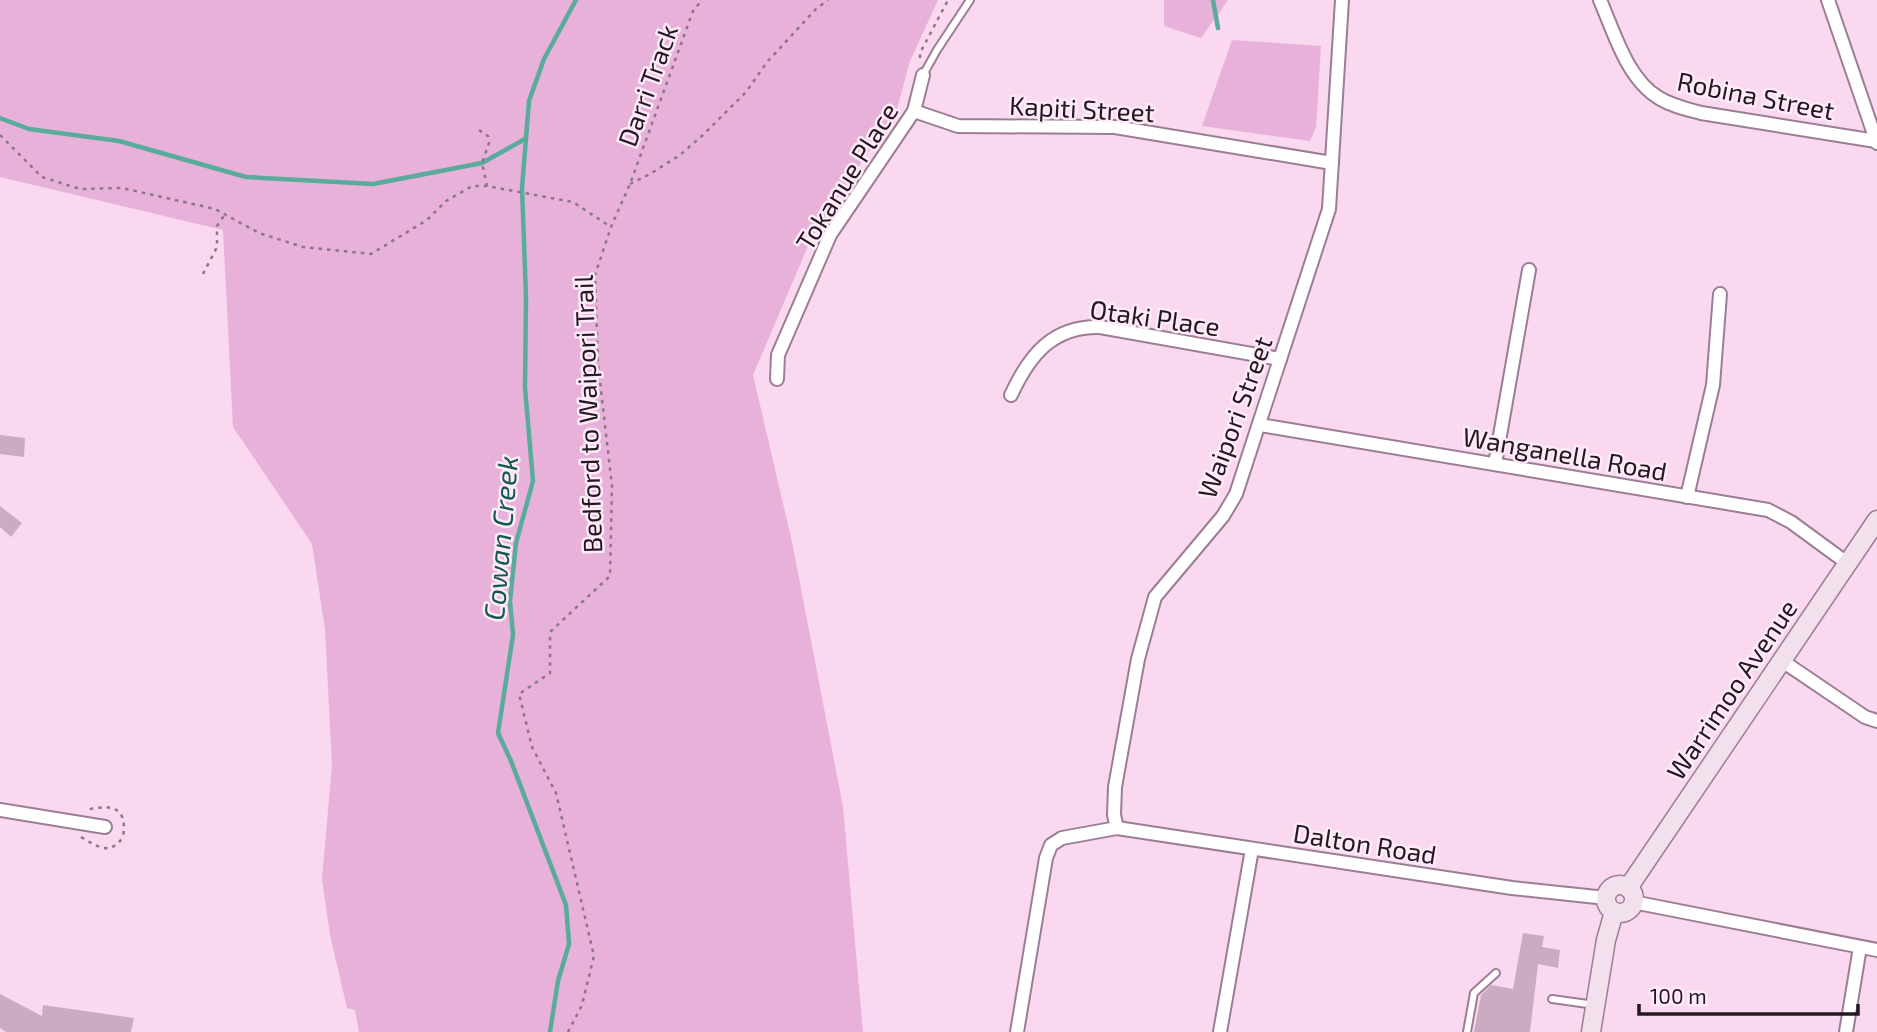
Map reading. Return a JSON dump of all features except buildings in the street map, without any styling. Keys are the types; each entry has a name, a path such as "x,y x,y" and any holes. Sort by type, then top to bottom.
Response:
{"street":[{"name":"Waipori Street","path":"1117,828 1114,816 1115,787 1138,659 1155,597 1223,516 1236,494 1329,209 1342,0"},
{"name":"Robina Street","path":"1600,0 1629,64 1642,84 1657,98 1701,113 1877,142"},
{"path":"1828,0 1877,142"},
{"name":"Tokanue Place","path":"777,379 778,355 830,235 914,111 923,75"},
{"name":"Kapiti Street","path":"914,111 958,126 1115,127 1332,163"},
{"path":"1495,464 1529,270"},
{"path":"1687,497 1713,385 1720,295"},
{"name":"Otaki Place","path":"1011,395 1021,374 1051,340 1064,331 1081,327 1100,327 1280,359"},
{"name":"Wanganella Road","path":"1260,425 1768,510 1791,522 1847,563"},
{"name":"Warrimoo Avenue","path":"1631,895 1781,660 1877,520"},
{"path":"1781,660 1865,717 1877,721"},
{"path":"0,810 105,827"},
{"name":"Dalton Road","path":"1017,1032 1046,858 1051,845 1062,838 1117,828 1610,905"},
{"path":"1220,1032 1252,849"},
{"path":"1591,1032 1606,940 1610,905 1608,892 1615,887 1631,895 1877,950"},
{"path":"1846,1032 1860,947"}],"lane":[{"path":"923,75 970,0"},
{"path":"1467,1032 1474,993 1496,973"},
{"path":"1552,999 1596,1005"}],"path":[{"name":"Darri Track","path":"630,184 693,11 702,0"},
{"path":"630,184 680,155 703,135 746,92 768,61 816,9 828,0"},
{"path":"923,75 920,53 948,0"},
{"path":"479,130 488,136 489,143 482,163 487,186"},
{"path":"0,135 42,177 80,189 122,188 215,209 259,233 303,247 371,254 427,220 446,201 472,186 487,186 573,202 611,227"},
{"name":"Bedford to Waipori Trail","path":"569,1032 582,1005 594,956 556,793 532,747 519,694 550,673 550,632 610,576 612,486 598,364 595,275 611,227 630,184"},
{"path":"203,274 218,247 218,226 225,214"}],"shaded area":[{"path":"0,0 938,0 910,61 897,109 811,239 753,375 792,542 843,807 863,1032 359,1032 355,1010 347,1008 330,935 322,879 332,765 325,629 312,544 233,427 223,230 0,177"},
{"path":"1164,0 1228,0 1201,38 1164,26"},
{"path":"1232,40 1321,46 1316,127 1310,141 1202,126"}],"waterway":[{"name":"Cowan Creek","path":"550,1032 558,981 569,944 566,905 498,733 513,635 510,601 516,543 533,481 525,388 526,297 522,188 529,101 544,59 576,0"},
{"path":"1213,0 1218,28"},
{"path":"0,118 29,129 119,141 246,177 373,184 482,163 525,139"}]}
